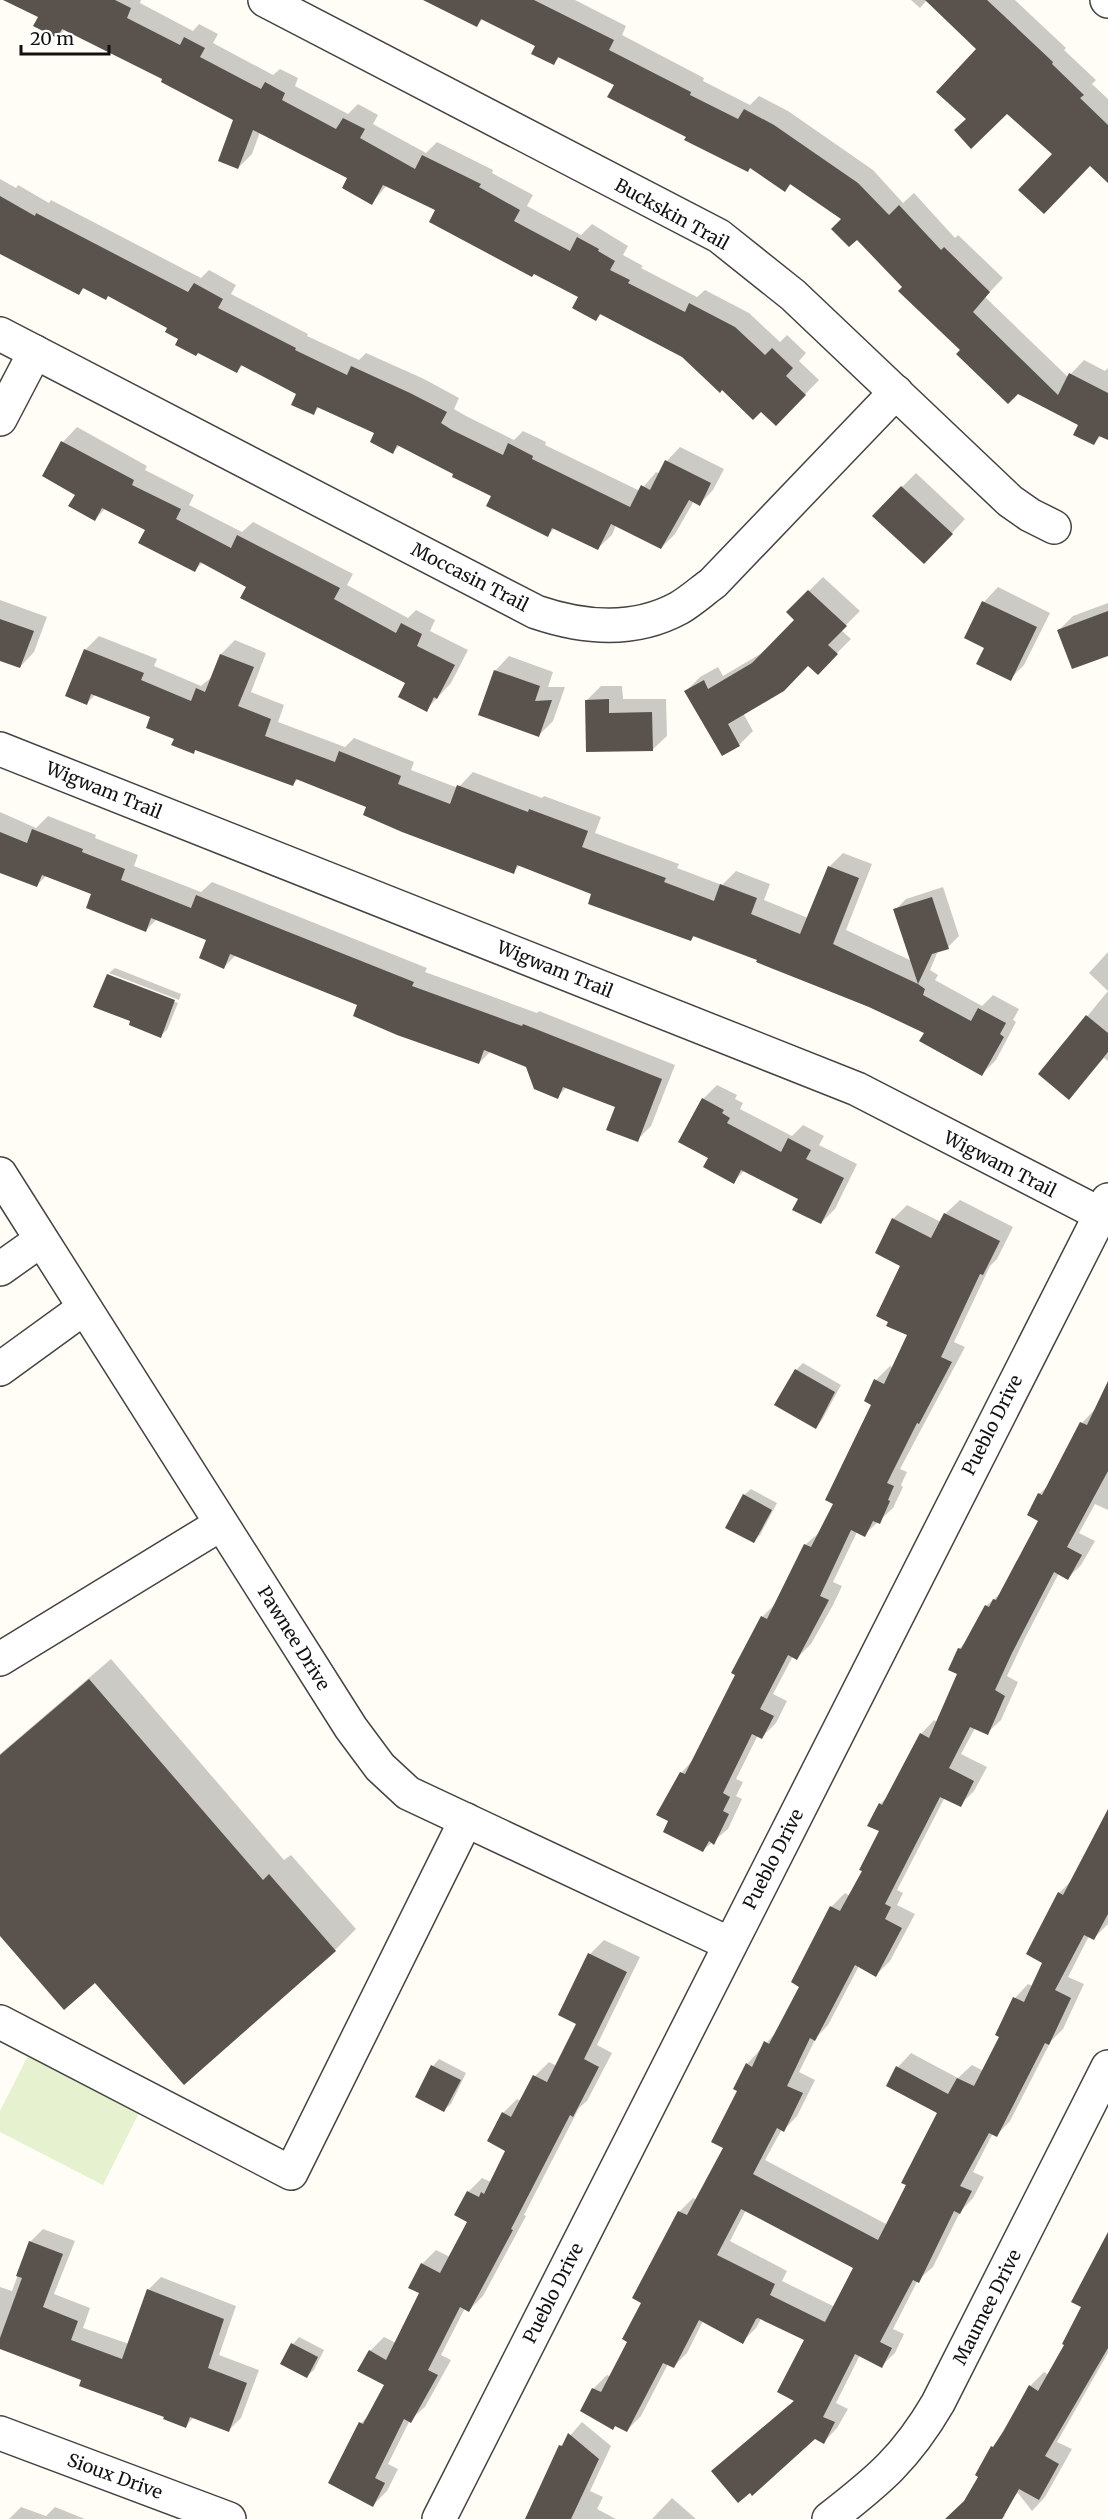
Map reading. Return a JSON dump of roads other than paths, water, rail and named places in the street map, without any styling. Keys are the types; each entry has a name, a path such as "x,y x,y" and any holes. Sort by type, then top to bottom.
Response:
{"street":[{"name":"Buckskin Trail","path":"266,0 719,236 793,295 1010,501 1030,515 1054,527"},
{"name":"Moccasin Trail","path":"0,334 536,612 565,622 597,627 625,625 654,619 680,608 713,584 896,392"},
{"path":"0,419 35,352"},
{"name":"Wigwam Trail","path":"0,749 857,1089 1104,1207"},
{"name":"Pawnee Drive","path":"0,1174 351,1728 380,1767 408,1793 730,1944"},
{"name":"Pueblo Drive","path":"439,2519 1104,1207"},
{"path":"0,1269 41,1240"},
{"path":"0,1369 84,1308"},
{"path":"0,1659 221,1524"},
{"path":"0,2022 291,2173 466,1820"},
{"name":"Maumee Drive","path":"829,2519 878,2481 920,2434 938,2403 1108,2067"},
{"name":"Sioux Drive","path":"0,2433 230,2519"}]}
